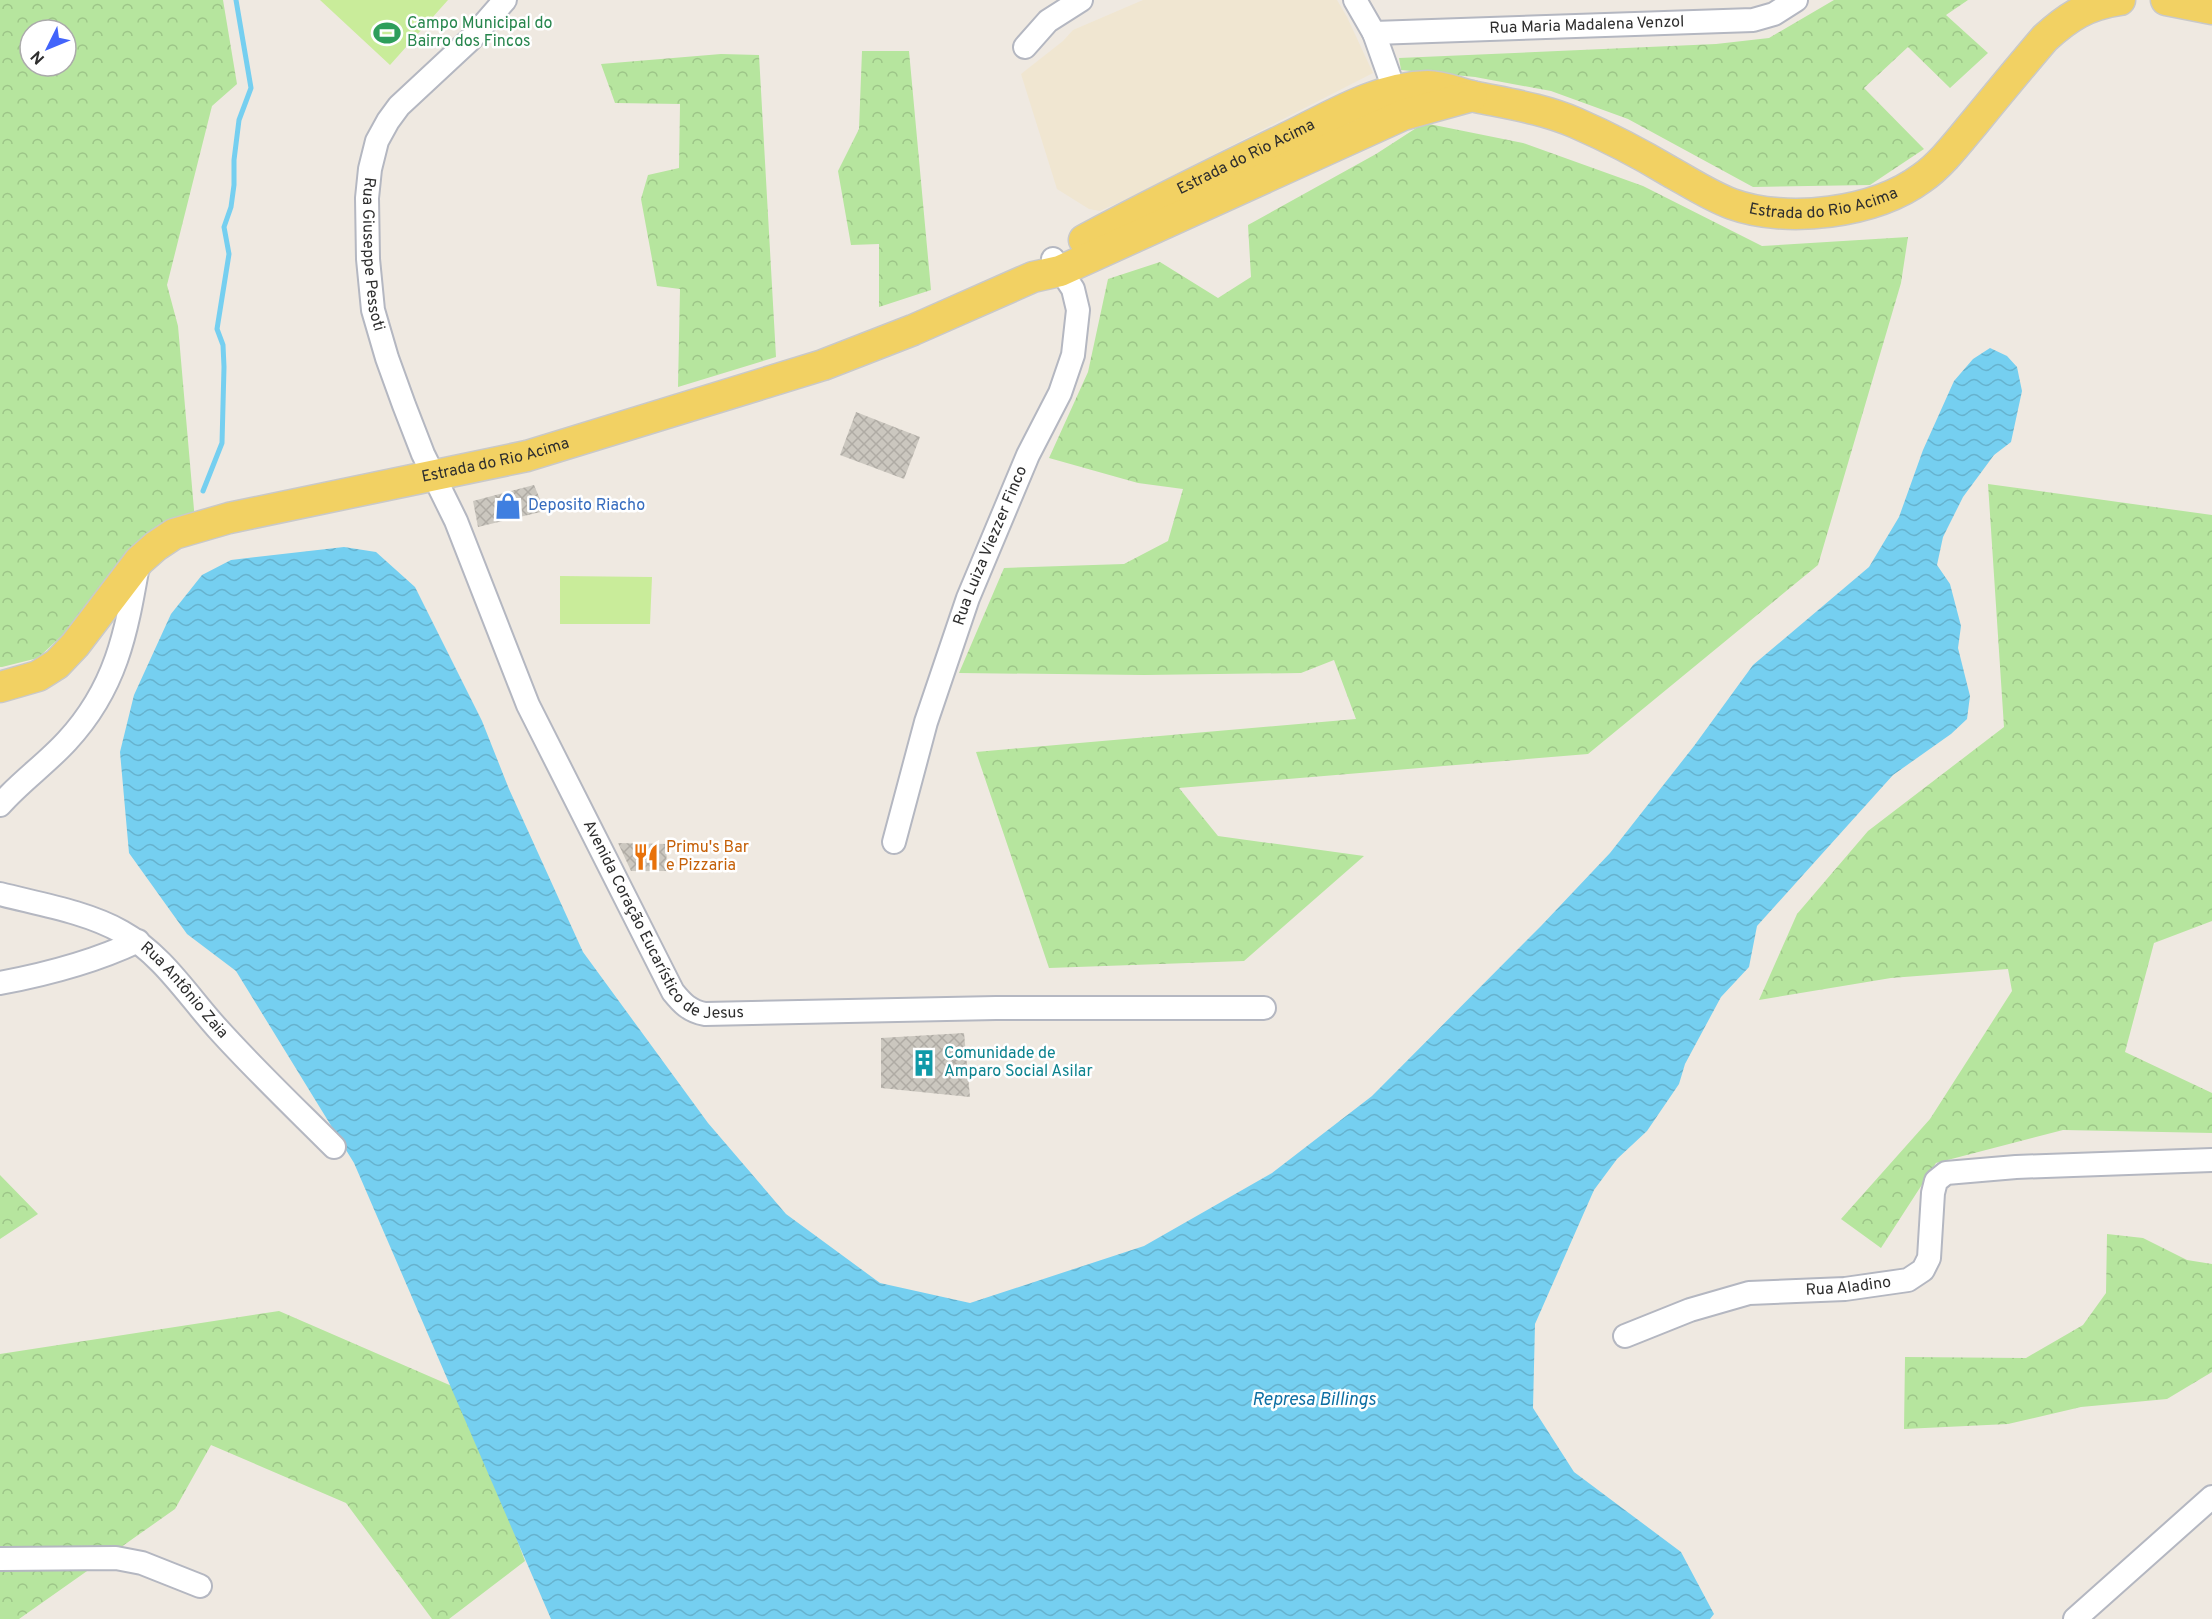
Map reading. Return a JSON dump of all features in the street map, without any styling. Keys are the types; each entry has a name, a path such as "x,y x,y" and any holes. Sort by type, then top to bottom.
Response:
{"main road":[{"name":"Estrada do Rio Acima","path":"0,687 38,676 57,664 75,645 139,561 174,534 229,518 527,456 823,365 913,330 1049,269 1341,145 1399,102 1472,96 1527,106 1573,122 1626,146 1732,204 1764,212 1828,212 1894,194 1923,178 1955,146 2061,22 2076,12 2120,0"},
{"path":"2166,0 2212,9"}],"street":[{"name":"Rua Giuseppe Pessoti","path":"434,477 387,358 373,310 368,259 370,169 377,141 399,106 471,39 505,0"},
{"path":"1025,47 1048,21 1081,0"},
{"path":"1355,0 1374,33 1399,102"},
{"name":"Rua Maria Madalena Venzol","path":"1374,33 1753,20 1774,14 1796,0"},
{"name":"Rua Luiza Viezzer Finco","path":"894,842 926,722 968,598 1028,455 1060,393 1073,355 1078,310 1073,289 1049,269"},
{"name":"Avenida Coração Eucarístico de Jesus","path":"434,477 456,520 528,705 673,992 688,1008 705,1014 996,1008 1264,1008"},
{"path":"0,805 65,743 86,720 103,693 117,660 128,624 139,561"},
{"name":"Rua Antônio Zaia","path":"0,894 97,920 138,941 153,953 218,1030 334,1147"},
{"path":"0,983 48,974 118,951 138,941"},
{"name":"Rua Aladino","path":"1625,1336 1690,1310 1749,1293 1845,1289 1908,1280 1923,1270 1929,1258 1933,1192 1936,1181 1946,1173 2016,1167 2212,1160"},
{"path":"2075,1619 2212,1497"},
{"path":"0,1559 116,1558 142,1563 200,1586"}],"shaded area":[{"path":"1143,0 1337,0 1373,73 1131,197 1100,211 1089,209 1057,189 1021,74 1063,41 1073,30"}],"green space":[{"path":"0,0 223,0 237,84 212,106 167,285 178,326 195,521 133,556 98,589 69,629 38,658 0,667"},
{"name":"Campo Municipal do Bairro dos Fincos","path":"320,0 448,0 390,65"},
{"path":"1834,0 1968,0 1946,15 1988,53 1950,88 1908,47 1864,88 1924,149 1870,185 1753,187 1628,119 1551,91 1475,77 1401,70 1399,58 1716,44 1769,38"},
{"path":"862,51 909,51 931,290 879,307 879,244 851,245 838,171 859,129"},
{"path":"721,54 759,55 776,357 678,387 680,289 657,286 641,199 648,175 679,168 680,104 615,103 601,64"},
{"path":"1424,123 1523,143 1643,186 1762,246 1908,237 1901,283 1818,565 1588,754 1179,788 1218,836 1364,856 1244,961 1049,968 976,752 1356,719 1334,660 1301,673 1144,675 959,673 1004,568 1124,564 1168,541 1183,489 1138,483 1049,458 1088,372 1108,279 1160,262 1218,298 1251,277 1248,225 1376,154"},
{"path":"1988,484 2212,515 2212,921 2154,943 2125,1052 2212,1093 2212,1133 2063,1130 1936,1163 1881,1248 1841,1219 1930,1119 2012,991 2008,969 1891,978 1759,1000 1797,914 1868,831 2004,727"},
{"path":"560,576 652,577 650,624 560,624"},
{"path":"0,1175 38,1214 0,1239"},
{"path":"2107,1234 2143,1238 2187,1260 2212,1264 2212,1372 2167,1399 2081,1407 2008,1424 1904,1429 1905,1357 2026,1358 2083,1325 2106,1293"},
{"path":"279,1311 461,1390 525,1561 449,1619 432,1619 346,1503 211,1445 175,1509 19,1619 0,1619 0,1354"}],"water":[{"name":"Represa Billings","path":"1990,348 2007,356 2017,367 2022,391 2011,442 1994,455 1963,497 1943,537 1937,565 1950,584 1961,626 1958,648 1970,696 1967,719 1951,734 1893,775 1757,926 1749,967 1721,997 1685,1064 1679,1084 1647,1131 1617,1159 1594,1190 1535,1324 1533,1408 1574,1472 1681,1552 1714,1614 1710,1619 551,1619 354,1163 236,971 187,934 129,853 120,752 134,695 171,614 202,575 231,560 344,547 376,552 415,587 482,721 509,789 583,952 708,1123 786,1214 880,1283 970,1303 1144,1246 1272,1173 1372,1096 1610,853 1694,746 1753,665 1869,567 1899,517 1923,450 1954,381 1973,359"}],"building":[{"path":"856,412 920,437 904,479 840,455"},
{"name":"Deposito Riacho","path":"534,485 545,511 478,527 473,501"},
{"name":"Primu's Bar e Pizzaria","path":"618,843 667,844 666,871 631,871"},
{"name":"Comunidade de Amparo Social Asilar","path":"964,1033 970,1097 881,1088 881,1038"}],"waterway":[{"path":"203,491 222,443 224,367 223,345 217,329 229,254 224,227 231,207 239,120 251,88 236,0"}],"place":[{"name":"Campo Municipal do Bairro dos Fincos","path":"387,33"},
{"name":"Deposito Riacho","path":"508,506"},
{"name":"Primu's Bar e Pizzaria","path":"646,857"},
{"name":"Comunidade de Amparo Social Asilar","path":"924,1063"}]}
